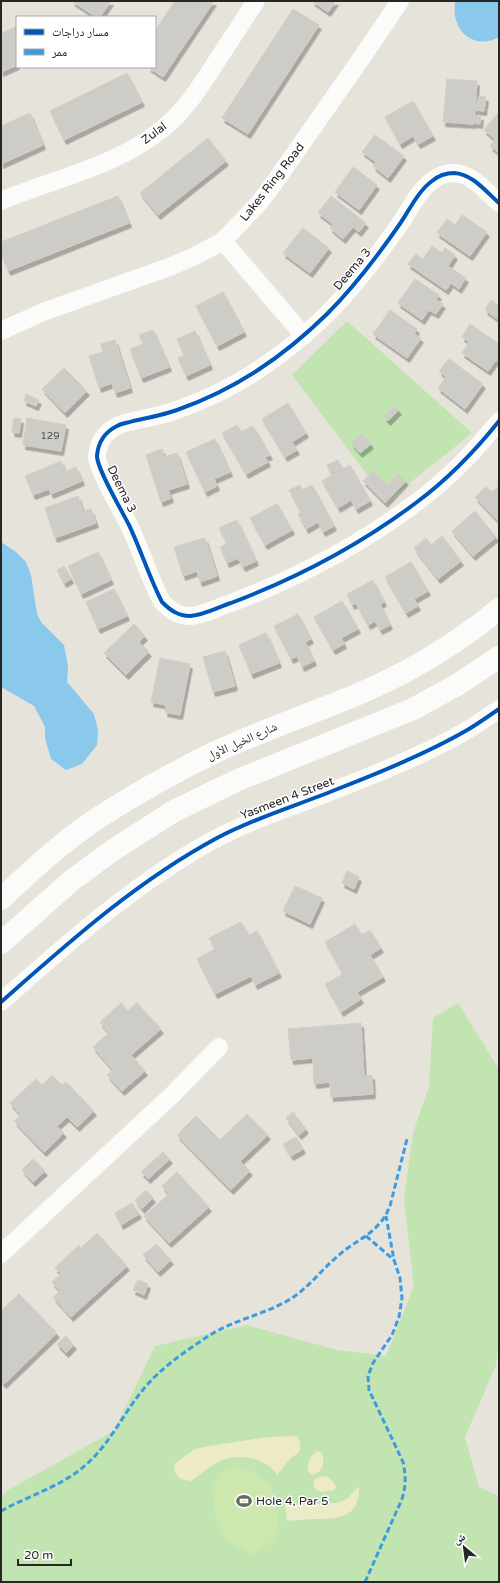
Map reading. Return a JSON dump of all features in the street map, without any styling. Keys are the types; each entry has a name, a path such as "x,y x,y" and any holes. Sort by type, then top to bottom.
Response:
{"main road":[{"name":"شارع الخيل الأول","path":"1,899 47,857 98,818 157,782 222,749 286,722 350,698 393,678 436,654 476,628 499,609"},
{"path":"1,944 71,881 113,850 174,812 238,780 413,709 457,685 499,657"}],"street":[{"name":"Zulal","path":"1,201 112,159 144,143 162,129 179,114 192,99 256,1"},
{"name":"Lakes Ring Road","path":"1,331 57,307 172,266 223,241 255,208 274,183 400,1"},
{"name":"Deema 3","path":"499,203 475,181 465,175 453,173 442,175 431,181 371,263 328,312 304,336 266,366 223,391 176,411 118,425 106,433 99,445 97,458 162,602 170,610 180,615 191,616 256,593 290,578 356,543 418,502 450,474 480,444 499,421"},
{"path":"223,241 304,336"},
{"name":"Yasmeen 4 Street","path":"1,1002 112,907 163,870 211,841 276,812 339,789 406,761 469,729 499,709"},
{"path":"1,1254 171,1096 219,1047"}],"green space":[{"path":"347,321 472,433 387,501 292,375"},
{"path":"458,1003 499,1069 499,1335 496,1365 465,1437 479,1487 499,1496 499,1582 1,1582 1,1497 8,1490 114,1431 155,1346 247,1325 337,1350 386,1356 414,1286 404,1200 413,1133 429,1086 433,1018"},
{"name":"Hole 4, Par 5","path":"237,1467 252,1471 270,1484 279,1518 275,1538 253,1555 227,1541 214,1512 212,1489 221,1472"}],"sand":[{"path":"297,1436 300,1442 300,1451 289,1460 277,1475 267,1464 252,1458 244,1457 222,1460 191,1481 180,1479 174,1471 175,1463 195,1449 268,1437"},
{"path":"317,1451 321,1452 323,1462 319,1472 312,1475 308,1472 308,1463"},
{"path":"323,1476 328,1477 332,1481 336,1487 334,1490 322,1492 315,1489 313,1484 314,1480"},
{"path":"359,1486 356,1505 352,1511 340,1517 287,1521 285,1505 337,1503 347,1499"}],"water":[{"path":"455,1 499,1 499,37 492,40 479,41 467,37 459,27 456,20"},
{"path":"1,542 16,552 26,562 31,575 37,614 41,622 64,645 68,666 67,682 94,714 98,730 97,745 82,764 66,770 51,759 45,738 45,727 34,706 1,687"}],"building":[{"path":"72,1 111,1 101,16 94,16"},
{"path":"175,1 214,1 163,77 150,68 156,68 156,30"},
{"path":"312,1 336,1 328,12"},
{"path":"293,9 319,25 248,134 222,118"},
{"path":"16,26 16,65 1,72 1,34"},
{"path":"127,73 142,102 64,140 50,111"},
{"path":"447,79 477,81 474,124 443,122"},
{"path":"479,96 486,97 484,111 476,110"},
{"path":"413,101 433,136 418,144 413,136 400,144 385,117"},
{"path":"499,112 499,153 490,146 495,139 484,130"},
{"path":"30,113 43,145 1,164 1,126"},
{"path":"476,116 481,116 480,124 475,123"},
{"path":"375,135 404,156 388,178 373,166 376,162 362,152"},
{"path":"208,138 226,161 158,215 140,193"},
{"path":"353,167 377,185 359,210 335,192"},
{"path":"118,196 129,223 8,271 1,253 1,242"},
{"path":"331,196 366,223 359,232 353,227 343,239 330,228 333,224 318,213"},
{"path":"462,215 487,232 470,256 437,233 447,219 455,225"},
{"path":"303,228 329,248 310,273 283,253"},
{"path":"432,246 442,253 445,248 455,255 448,266 466,278 459,289 451,283 446,290 408,264 416,254 423,259"},
{"path":"415,279 439,295 422,320 398,303"},
{"path":"223,292 244,332 217,346 196,306"},
{"path":"436,300 443,304 436,314 429,310"},
{"path":"491,300 498,305 499,304 499,320 485,310"},
{"path":"390,310 417,329 414,334 421,338 407,358 373,334"},
{"path":"470,324 499,344 499,362 496,360 488,371 462,353 469,342 462,337"},
{"path":"153,330 169,367 141,378 130,349 143,344 139,335"},
{"path":"195,331 210,365 186,376 178,358 184,355 177,339"},
{"path":"115,340 130,388 115,393 112,383 99,388 89,356 103,352 101,344"},
{"path":"449,359 483,384 465,409 438,388 446,377 439,371"},
{"path":"64,368 87,391 65,413 42,389"},
{"path":"26,394 39,400 36,406 24,401"},
{"path":"288,403 306,433 292,442 297,450 285,457 262,419"},
{"path":"395,406 399,410 388,421 384,417"},
{"path":"14,418 21,419 19,433 12,432"},
{"path":"27,418 66,425 61,451 23,445"},
{"path":"237,425 241,432 253,426 270,455 265,457 268,462 246,474 222,433"},
{"path":"362,434 371,444 360,453 351,443"},
{"path":"215,439 230,472 214,479 217,486 205,492 186,452"},
{"path":"162,449 164,457 177,453 187,484 168,490 171,498 161,502 146,455"},
{"path":"338,460 342,468 331,474 327,465"},
{"path":"61,461 65,472 76,467 82,481 51,494 49,489 33,495 25,476"},
{"path":"350,465 370,501 356,509 351,500 338,508 322,481"},
{"path":"373,471 388,485 399,474 406,481 385,503 363,481"},
{"path":"300,485 303,490 312,485 334,526 323,532 318,522 306,529 298,514 301,513 289,490"},
{"path":"499,486 499,522 475,497 486,487 492,492"},
{"path":"78,496 83,511 91,509 96,523 55,538 45,508"},
{"path":"277,504 292,530 265,545 250,518"},
{"path":"475,511 496,537 473,556 452,531"},
{"path":"237,520 256,561 243,567 238,558 227,563 220,547 227,544 219,528"},
{"path":"442,536 461,561 438,579 414,548 426,538 431,545"},
{"path":"205,538 217,576 200,582 197,571 183,576 174,547"},
{"path":"98,552 111,580 81,594 68,566"},
{"path":"411,562 428,591 414,599 418,606 406,613 385,577"},
{"path":"64,566 71,579 64,583 57,570"},
{"path":"373,580 384,602 380,604 390,625 380,630 375,621 368,625 356,603 352,605 347,594"},
{"path":"114,589 127,616 98,629 86,602"},
{"path":"342,601 358,629 341,638 344,644 333,650 314,617"},
{"path":"298,614 311,639 305,642 314,661 302,667 297,656 291,659 274,626"},
{"path":"134,624 145,636 139,642 149,652 126,675 104,653"},
{"path":"266,633 279,663 251,674 239,645"},
{"path":"225,651 235,686 213,692 203,657"},
{"path":"160,658 190,664 180,715 165,712 166,705 151,702"},
{"path":"347,871 359,877 354,889 342,883"},
{"path":"295,886 322,898 310,924 283,911"},
{"path":"241,922 249,935 257,931 279,973 255,985 251,976 215,994 197,959 215,949 209,938"},
{"path":"355,924 361,935 370,930 381,948 370,955 383,977 357,992 361,999 341,1012 325,984 343,974 325,942"},
{"path":"121,1003 128,1011 137,1003 161,1029 131,1055 145,1071 122,1091 107,1075 113,1070 93,1047 109,1033 100,1022"},
{"path":"361,1023 364,1076 372,1075 373,1094 331,1097 330,1082 314,1084 313,1058 291,1060 288,1029"},
{"path":"52,1075 62,1085 66,1082 94,1111 77,1127 67,1117 57,1126 64,1133 44,1152 14,1121 21,1115 10,1103 36,1079 42,1085"},
{"path":"293,1112 306,1129 299,1135 286,1118"},
{"path":"247,1114 268,1135 240,1161 250,1171 231,1190 177,1135 196,1116 220,1140"},
{"path":"296,1137 303,1149 291,1156 283,1144"},
{"path":"163,1152 170,1159 148,1179 141,1172"},
{"path":"33,1159 45,1171 33,1182 22,1170"},
{"path":"177,1172 209,1207 169,1243 144,1216 169,1194 162,1186"},
{"path":"146,1190 153,1198 142,1209 135,1200"},
{"path":"132,1203 139,1214 121,1225 115,1213"},
{"path":"97,1233 127,1266 71,1317 53,1297 60,1291 52,1282 61,1274 55,1268 79,1245 81,1248"},
{"path":"156,1244 171,1260 158,1272 143,1255"},
{"path":"138,1280 148,1284 144,1295 133,1290"},
{"path":"19,1294 57,1333 4,1384 1,1381 1,1311"},
{"path":"66,1336 74,1345 66,1353 57,1344"}],"marked path":[{"path":"1,1511 70,1477 90,1461 111,1436 135,1400 149,1383 174,1360 219,1330 287,1301 307,1286 339,1255 375,1229 384,1218 390,1206 407,1139"},
{"path":"365,1582 402,1499 405,1481 403,1462 369,1390 368,1376 373,1363 392,1335 399,1317 402,1298 400,1278 394,1260 386,1216"},
{"path":"366,1236 394,1260"}],"cycle path":[{"path":"499,203 479,184 461,174 445,174 432,181 413,203 372,262 337,304 310,330 276,358 239,382 199,402 172,412 121,424 113,428 103,438 97,456 101,470 129,525 162,602 174,612 190,616 211,611 280,583 351,546 395,518 440,484 471,454 499,421"},
{"path":"1,1002 104,914 159,873 188,855 217,838 247,824 373,775 422,754 469,729 499,709"}],"place":[{"name":"Hole 4, Par 5","path":"244,1501"}]}
